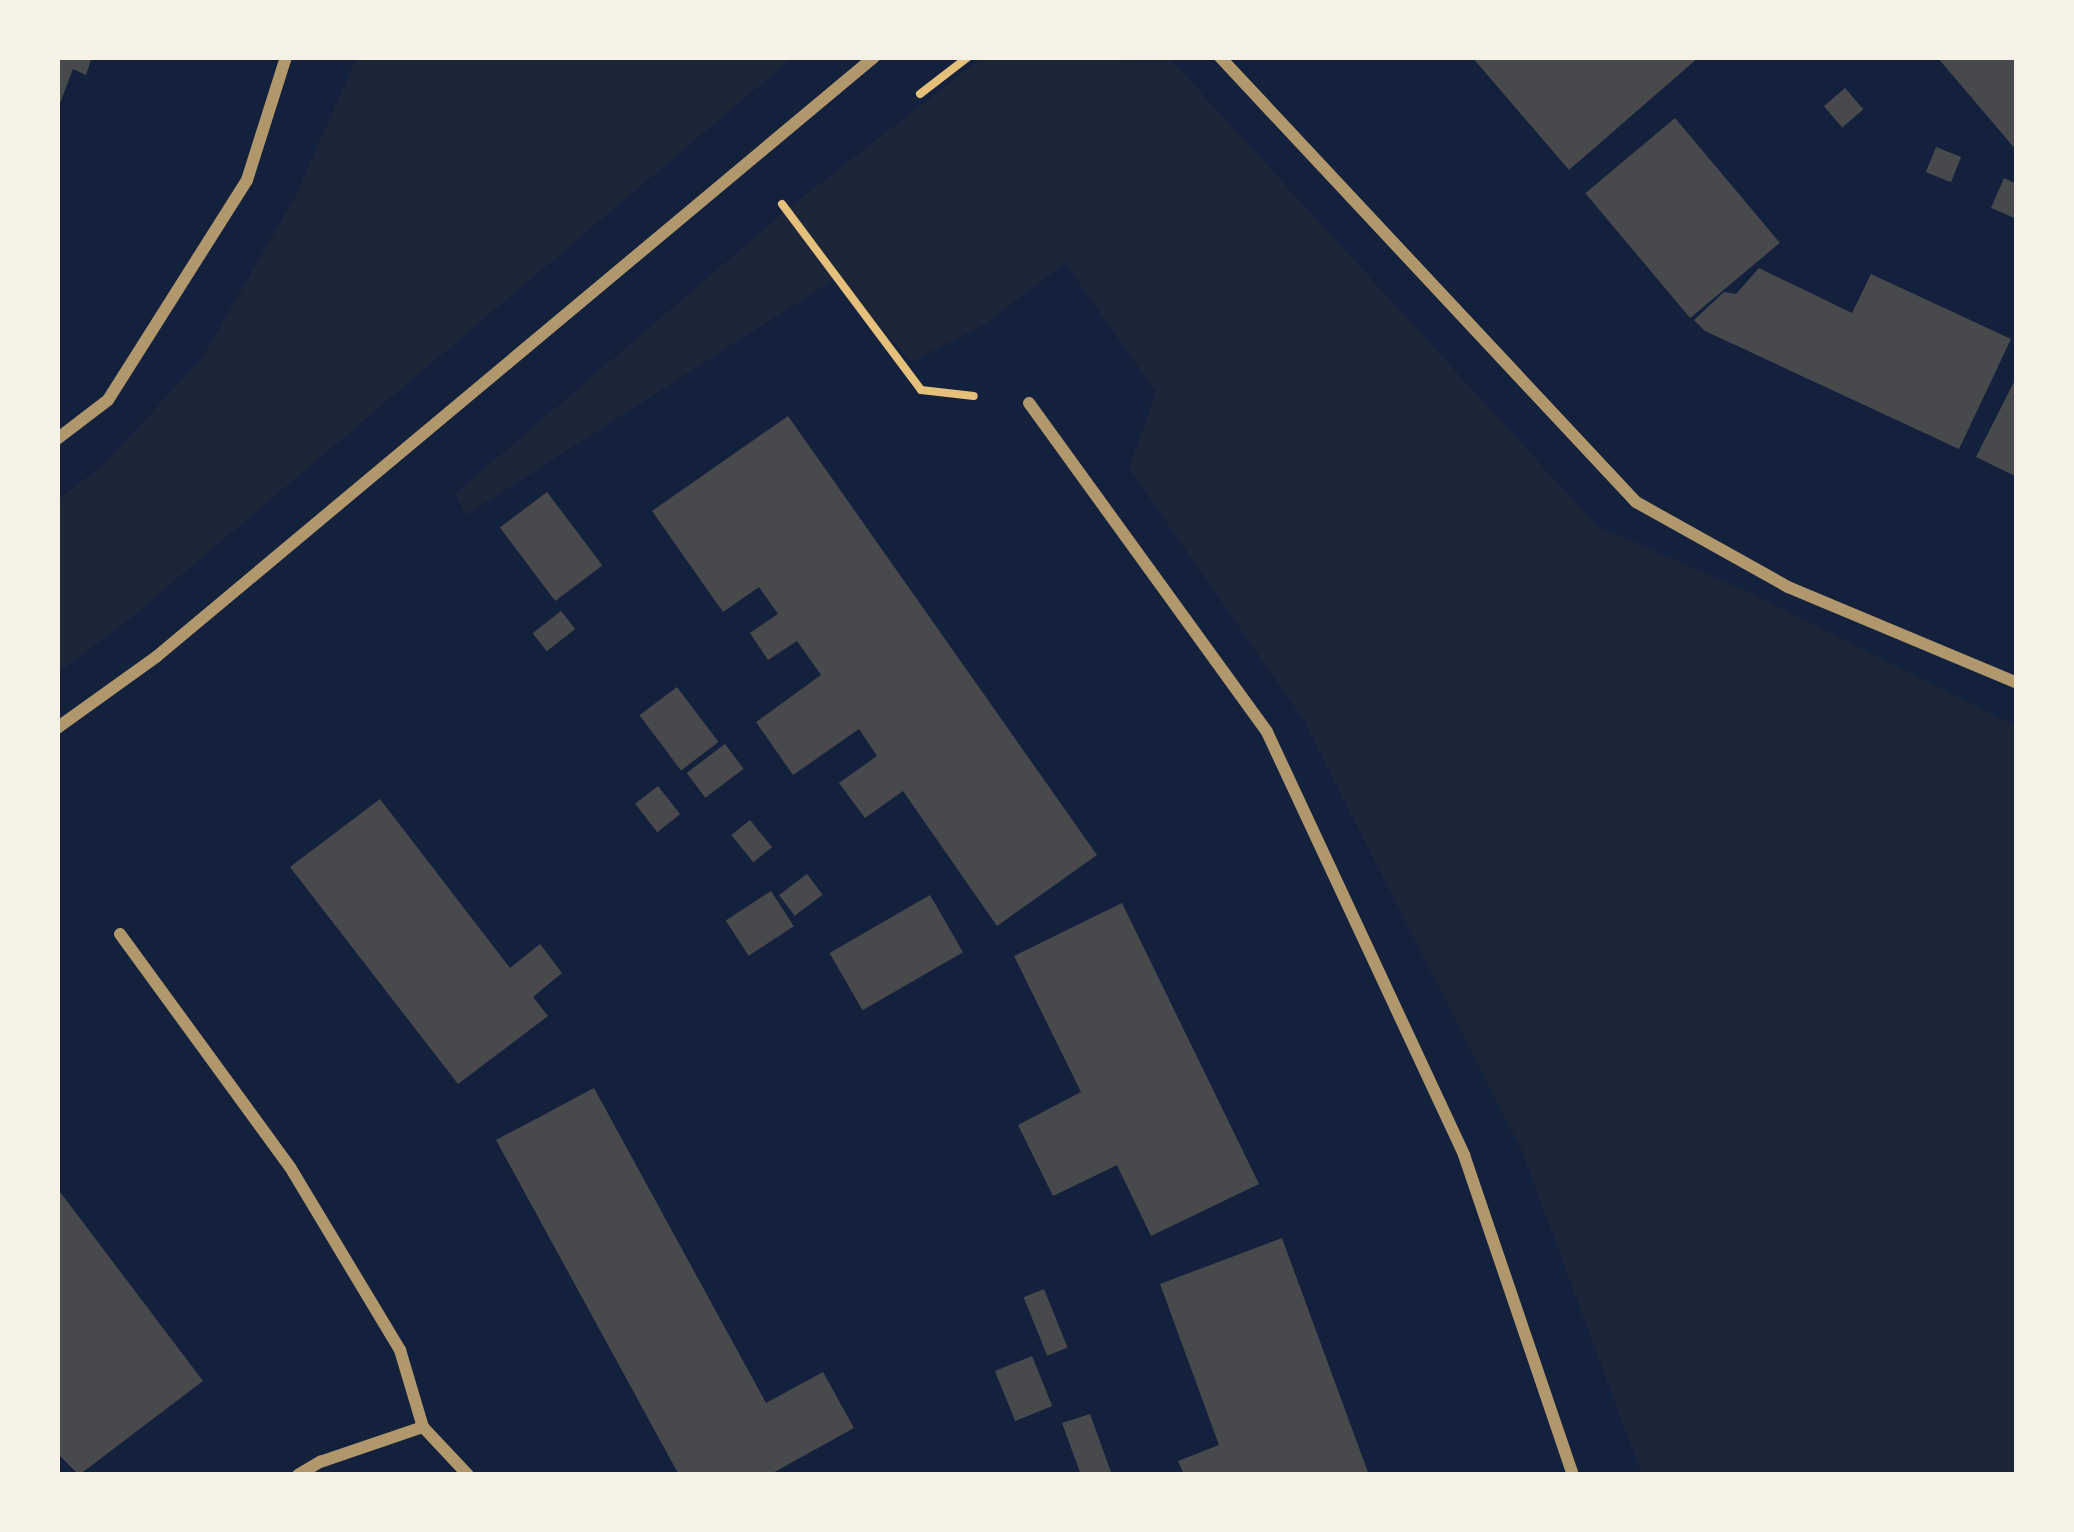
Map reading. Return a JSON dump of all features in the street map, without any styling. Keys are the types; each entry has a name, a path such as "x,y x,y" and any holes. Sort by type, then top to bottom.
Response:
{"street":[{"path":"57,439 108,400 247,180 286,57"},
{"path":"57,728 156,657 874,57"},
{"path":"1220,57 1636,502 1788,587 2017,683"},
{"path":"1029,403 1268,732 1464,1155 1573,1475"},
{"path":"120,934 290,1167 400,1350 422,1427 468,1475"},
{"path":"298,1475 320,1462 422,1427"}],"path":[{"path":"747,161 921,390 1029,403"}],"shaded area":[{"path":"357,57 793,57 121,626 57,673 57,500 103,465 203,357 296,195"},
{"path":"983,57 1172,61 1597,526 1753,594 2017,727 2017,1475 1642,1475 1522,1151 1303,719 1129,468 1156,392 1065,263 984,325 911,362 838,277 466,515 455,494 795,203"}],"building":[{"path":"57,57 92,57 86,75 73,69 57,111"},
{"path":"1472,57 1699,57 1569,170"},
{"path":"1937,57 2017,57 2017,151"},
{"path":"1845,88 1863,109 1842,128 1824,106"},
{"path":"1675,118 1780,243 1690,318 1585,193"},
{"path":"1936,147 1961,157 1951,182 1926,172"},
{"path":"2004,178 2017,184 2017,219 1991,208"},
{"path":"1759,268 1852,313 1871,274 2011,339 1959,449 1705,331 1694,320 1724,292 1736,294"},
{"path":"2017,376 2017,477 1976,457"},
{"path":"788,416 1097,855 997,926 903,791 865,818 839,783 877,756 859,729 793,775 756,722 821,675 797,641 768,660 750,633 778,614 759,587 723,612 652,511"},
{"path":"547,492 602,565 555,601 500,528"},
{"path":"561,611 575,629 547,651 533,633"},
{"path":"677,687 719,742 681,770 639,715"},
{"path":"725,744 744,769 705,798 687,773"},
{"path":"658,786 680,814 657,832 635,804"},
{"path":"380,799 510,968 540,944 562,973 533,997 548,1016 458,1084 290,867"},
{"path":"750,820 772,847 753,862 731,835"},
{"path":"807,874 823,895 795,916 779,895"},
{"path":"771,891 794,926 749,956 726,920"},
{"path":"930,895 963,952 863,1010 830,953"},
{"path":"1122,903 1259,1184 1151,1236 1117,1165 1053,1196 1018,1125 1081,1092 1014,956"},
{"path":"594,1088 766,1403 823,1372 854,1428 769,1475 679,1475 496,1140"},
{"path":"57,1188 203,1381 79,1475 57,1453"},
{"path":"1282,1238 1369,1475 1184,1475 1178,1461 1219,1445 1160,1284"},
{"path":"1044,1289 1068,1347 1047,1356 1024,1297"},
{"path":"1032,1356 1052,1406 1015,1421 995,1371"},
{"path":"1090,1414 1111,1472 1103,1475 1081,1475 1062,1423"}]}
